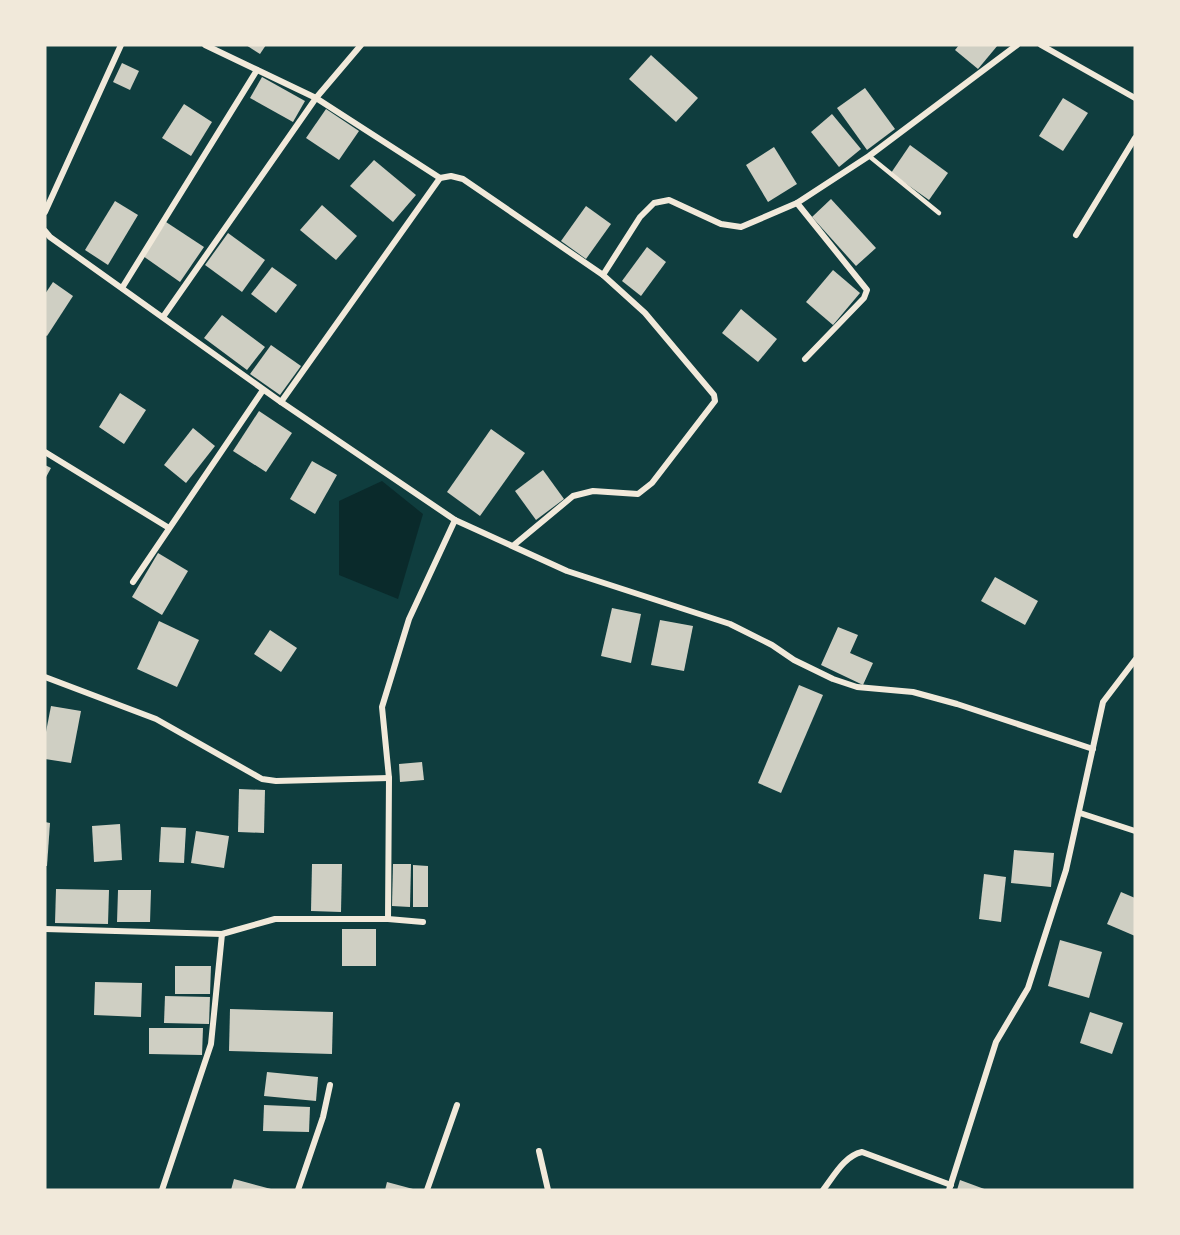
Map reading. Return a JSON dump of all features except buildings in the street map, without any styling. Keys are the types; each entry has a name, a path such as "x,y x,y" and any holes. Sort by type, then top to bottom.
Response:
{"street":[{"path":"45,212 121,45"},
{"path":"205,45 316,98 440,178 451,176 463,179 603,275 645,313 714,396 715,400 652,483 644,490 638,494 593,491 573,496 514,545"},
{"path":"163,317 316,98 361,45"},
{"path":"603,275 640,217 654,203 669,200 721,224 741,227 796,203 869,156 1017,45"},
{"path":"1041,45 1135,98"},
{"path":"122,288 257,70"},
{"path":"1076,235 1135,138"},
{"path":"281,402 440,178"},
{"path":"796,203 867,290 864,298 805,359"},
{"path":"45,231 263,390 455,519 567,571 730,624 772,645 794,660 832,680 857,687 913,692 1093,749"},
{"path":"132,582 263,390"},
{"path":"45,452 169,528"},
{"path":"388,919 389,778 382,708 410,619 455,519"},
{"path":"823,1190 847,1159 862,1152 950,1187 996,1042 1028,988 1066,870 1104,702 1135,660"},
{"path":"45,677 156,719 262,779 276,781 389,778"},
{"path":"1080,813 1135,831"},
{"path":"45,929 222,933 275,919 388,919 423,922"},
{"path":"162,1190 211,1044 222,933"},
{"path":"298,1190 323,1117 330,1085"},
{"path":"427,1190 457,1105"},
{"path":"539,1151 548,1190"}],"lane":[{"path":"869,156 939,213"}],"water":[{"path":"382,481 423,514 398,599 339,575 339,501"}]}
